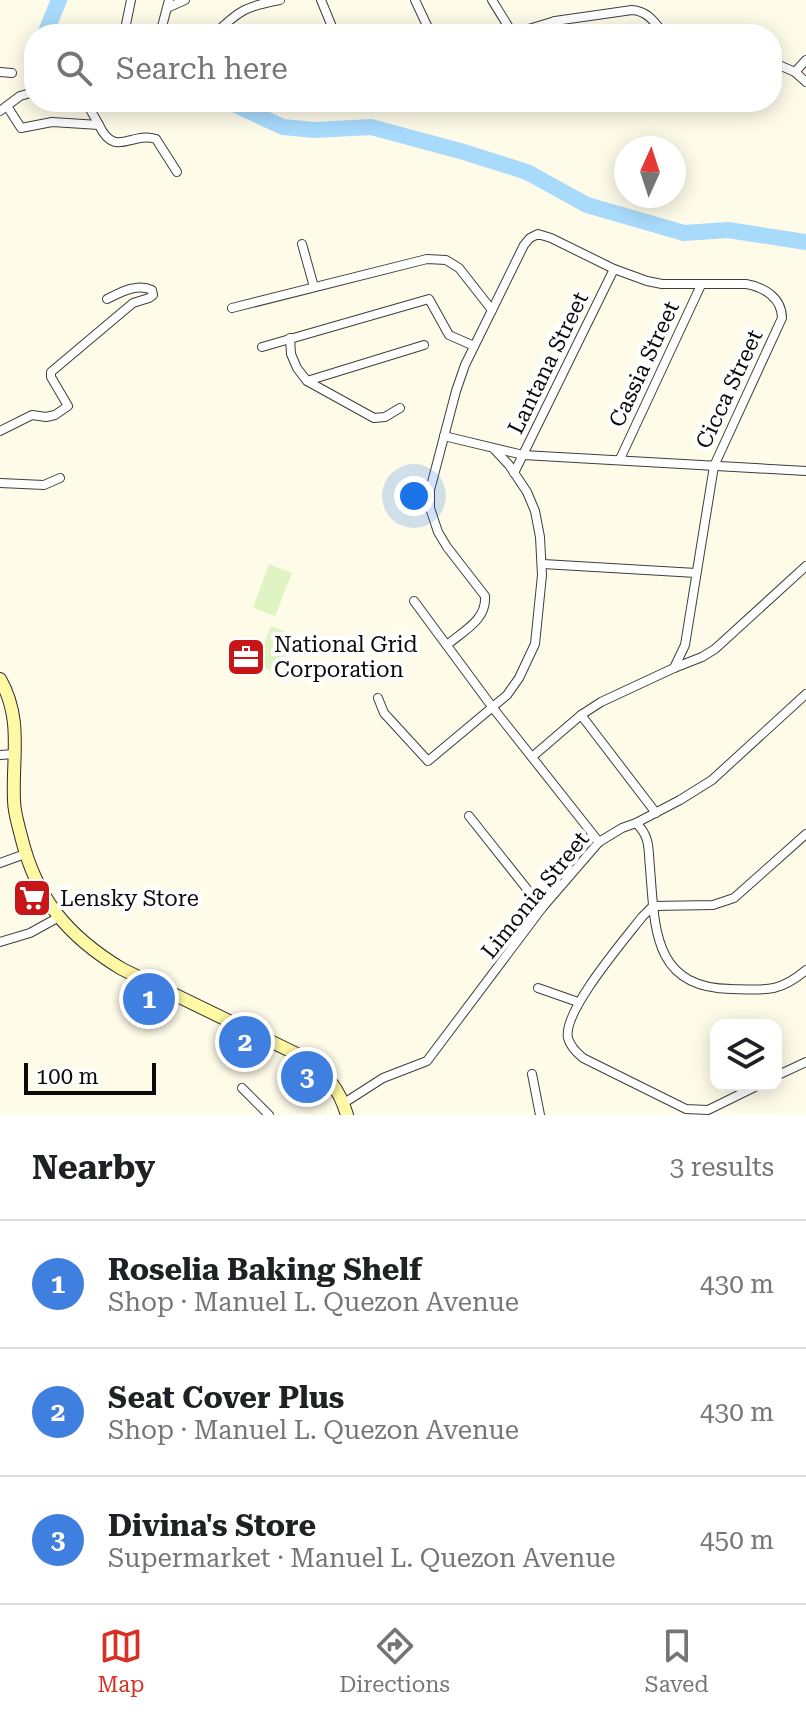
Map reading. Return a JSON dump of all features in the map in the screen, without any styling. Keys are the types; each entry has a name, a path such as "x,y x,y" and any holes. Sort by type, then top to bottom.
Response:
{"main road":[{"path":"0,679 12,704 16,727 14,802 25,854 36,882 59,917 99,955 122,969 305,1058 337,1090 345,1109"}],"street":[{"path":"126,24 131,0"},
{"path":"163,24 168,4 185,0"},
{"path":"225,24 256,4 280,0"},
{"path":"321,0 331,24"},
{"path":"415,0 426,24"},
{"path":"492,0 506,24"},
{"path":"545,24 632,10 641,11 656,24"},
{"path":"795,72 806,60"},
{"path":"782,66 806,82"},
{"path":"0,72 12,73"},
{"path":"24,95 3,108 21,128 52,122 99,125"},
{"path":"92,112 106,138 112,142 125,143 146,136 156,139 177,172"},
{"name":"Cicca Street","path":"447,645 481,617 486,603 482,589 438,532 430,508 430,490 456,391 474,346 524,245 538,234 647,281 757,286 776,298 782,308 782,318 714,466 685,645 674,668"},
{"path":"302,244 314,287"},
{"path":"232,308 427,259 446,260 459,268 492,310"},
{"name":"Lantana Street","path":"514,473 614,269"},
{"name":"Cassia Street","path":"620,459 701,285"},
{"path":"0,431 32,415 55,415 68,406 51,372 133,303 153,295 152,290 144,286 128,289 107,299"},
{"path":"262,347 429,299 449,335 474,346"},
{"path":"290,338 291,354 307,381 374,418 385,417 400,408"},
{"path":"307,381 424,345"},
{"path":"444,436 523,455 806,471"},
{"path":"378,698 384,713 428,761 493,708 519,678 535,644 543,564 535,511 527,492 495,450"},
{"path":"0,483 44,485 60,478"},
{"path":"543,564 696,573"},
{"path":"532,757 581,715 608,698 715,649 806,566"},
{"path":"414,601 493,708 599,842"},
{"path":"685,645 702,657"},
{"name":"Limonia Street","path":"345,1109 383,1078 427,1061 542,908 599,842 712,780 806,694"},
{"path":"581,715 656,813"},
{"path":"0,755 15,754"},
{"path":"469,816 542,908"},
{"path":"636,823 647,837 658,941 668,962 686,979 712,989 776,989 806,970"},
{"path":"747,1091 708,1110 686,1109 583,1058 568,1038 569,1024 578,1002 653,906 713,905 734,898 806,834"},
{"path":"0,863 25,854"},
{"path":"0,942 30,933 59,917"},
{"path":"538,988 578,1002"},
{"path":"782,1073 806,1062"},
{"path":"532,1074 540,1115"},
{"path":"242,1088 269,1115"}],"green space":[{"path":"269,564 292,573 275,616 253,608"},
{"path":"271,626 294,635 279,674 256,665"}],"waterway":[{"path":"49,24 59,0"},
{"path":"251,112 283,127 315,130 371,127 464,152 527,172 587,205 684,233 728,230 806,242"}],"place":[{"name":"National Grid Corporation","path":"246,657"},
{"name":"Lensky Store","path":"32,898"},
{"name":"Roselia Baking Shelf","path":"149,999"},
{"name":"Seat Cover Plus","path":"245,1042"},
{"name":"Divina's Store","path":"307,1077"}]}
